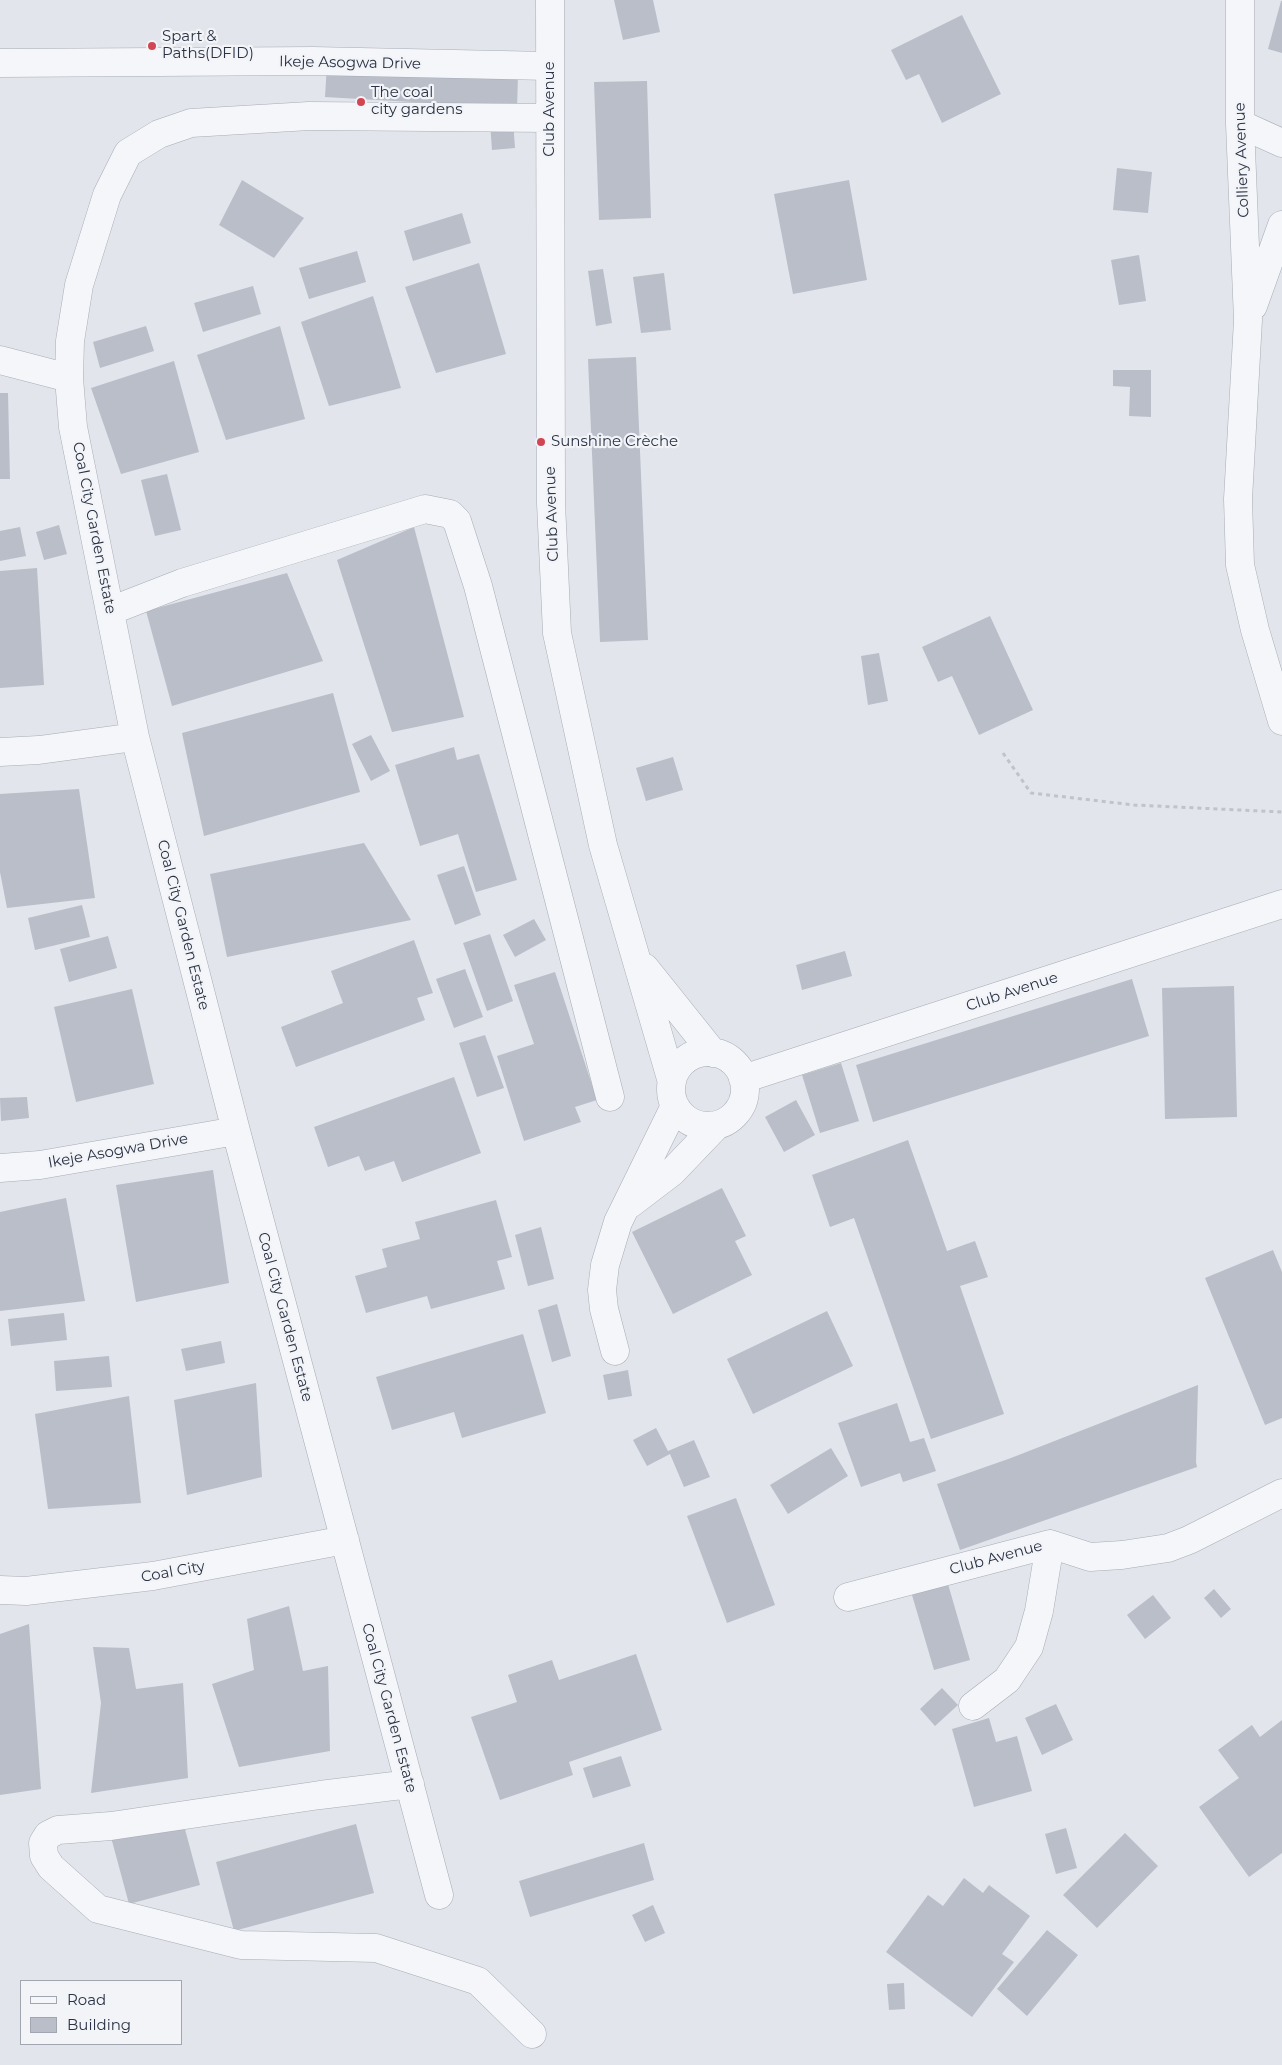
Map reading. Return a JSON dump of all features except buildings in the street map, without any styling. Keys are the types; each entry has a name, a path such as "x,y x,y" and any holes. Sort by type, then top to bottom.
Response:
{"street":[{"name":"Club Avenue","path":"550,0 551,503 557,633 603,845 673,1094"},
{"name":"Colliery Avenue","path":"1240,0 1240,124 1248,320"},
{"name":"Ikeje Asogwa Drive","path":"0,63 313,61 550,66"},
{"name":"Coal City Garden Estate","path":"439,1896 236,1130 135,737 73,427 69,378 70,341 79,285 107,195 128,153 141,143 159,134 190,123 309,116 550,118"},
{"path":"1240,124 1282,143"},
{"path":"1282,225 1248,320 1238,499 1240,565 1255,630 1282,721"},
{"path":"0,360 69,378"},
{"path":"110,611 182,583 425,509 450,514 458,521 478,586 610,1097"},
{"path":"0,752 39,750 135,737"},
{"name":"Club Avenue","path":"636,957 713,1053 723,1056 732,1062 743,1080 1282,904"},
{"path":"615,1351 604,1309 602,1290 610,1242 673,1094 676,1071 691,1056 713,1053"},
{"path":"673,1094 685,1119 700,1126 717,1125 730,1119 740,1108 744,1094 743,1080"},
{"path":"625,1208 672,1172 717,1125"},
{"name":"Ikeje Asogwa Drive","path":"0,1168 40,1165 236,1130"},
{"name":"Club Avenue","path":"848,1597 1050,1544 1090,1557 1168,1548 1189,1540 1282,1493"},
{"name":"Coal City","path":"0,1590 26,1590 153,1576 345,1540"},
{"path":"973,1706 1007,1680 1029,1647 1039,1611 1050,1544"},
{"path":"410,1784 320,1795 111,1826 58,1830 48,1836 43,1843 44,1856 51,1867 98,1909 241,1945 376,1948 478,1981 532,2034"}],"path":[{"path":"1003,753 1031,793 1134,806 1282,812"}],"place":[{"name":"Spart & Paths(DFID)","path":"152,46"},
{"name":"The coal city gardens","path":"361,102"},
{"name":"Sunshine Crèche","path":"541,442"}]}
